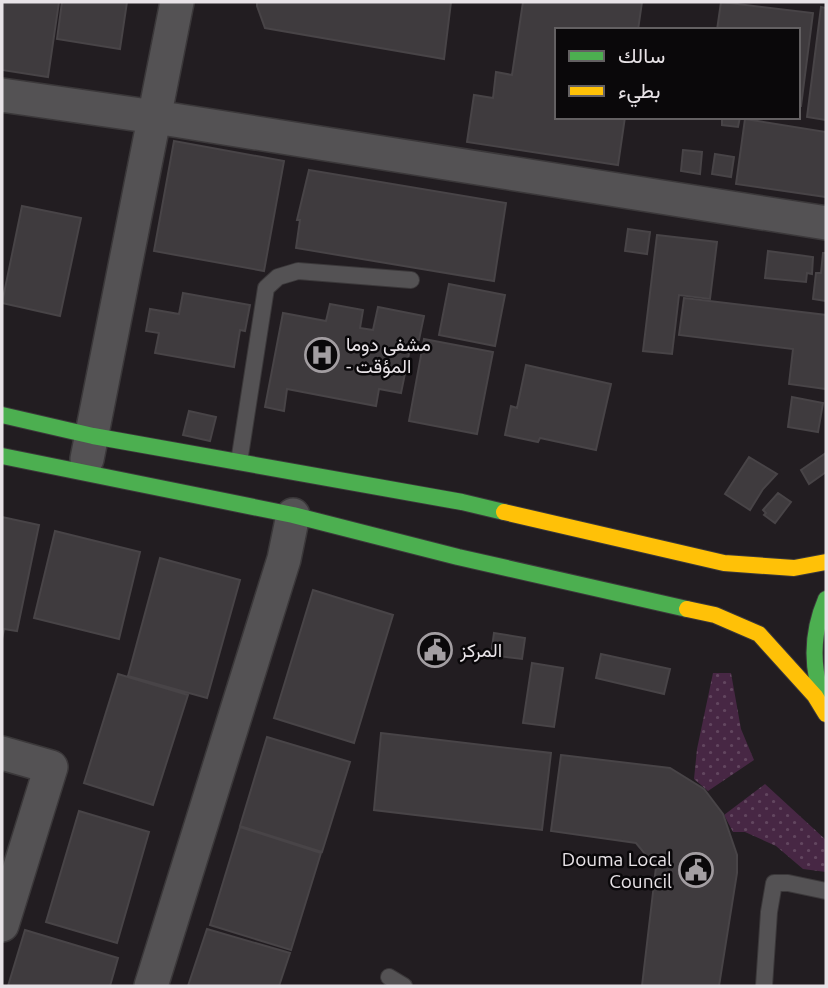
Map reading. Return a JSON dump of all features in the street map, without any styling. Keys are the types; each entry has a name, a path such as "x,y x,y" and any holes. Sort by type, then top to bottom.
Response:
{"main road":[{"path":"2,415 93,436 239,462 723,563 794,568 826,562"},
{"path":"2,456 458,550 715,615 759,634 815,696 826,714"},
{"path":"826,599 820,611 813,653 820,695 826,708"}],"street":[{"path":"83,472 93,436 177,2"},
{"path":"2,94 826,223"},
{"path":"151,986 284,559 293,516"},
{"path":"2,753 51,767 2,925"}],"lane":[{"path":"239,462 266,288 278,277 298,271 411,280"},
{"path":"764,986 769,912 774,883 788,883 826,891"},
{"path":"389,977 404,986"}],"shaded area":[{"path":"713,673 731,673 741,729 754,760 708,791 694,779 697,749"},
{"path":"765,784 826,840 826,872 803,869 776,846 745,832 733,832 724,815"}],"building":[{"path":"2,2 59,2 48,77 2,70"},
{"path":"62,2 127,2 120,49 57,39"},
{"path":"257,2 451,2 444,59 265,28"},
{"path":"523,2 642,2 638,28 555,28 555,119 625,119 618,165 467,142 474,95 493,98 496,72 512,75"},
{"path":"721,2 813,13 801,106 800,28 717,28"},
{"path":"821,7 826,8 826,120 807,117"},
{"path":"722,119 740,119 738,127 722,125"},
{"path":"745,119 826,132 826,197 736,184"},
{"path":"174,141 284,161 264,271 154,251"},
{"path":"683,150 702,152 700,174 681,171"},
{"path":"715,154 734,157 731,177 712,174"},
{"path":"309,170 506,203 494,281 296,248 300,220 297,220"},
{"path":"22,206 81,218 60,316 2,303"},
{"path":"628,229 650,232 647,254 625,251"},
{"path":"657,235 717,242 710,299 679,295 672,354 643,351"},
{"path":"768,251 813,257 812,274 807,273 806,282 765,278"},
{"path":"823,253 826,253 826,301 813,299 816,273 821,273"},
{"path":"449,284 505,295 495,346 439,335"},
{"path":"183,293 250,305 245,331 240,330 234,367 155,353 159,333 146,331 150,309 179,314"},
{"path":"684,298 826,315 826,389 789,384 793,349 679,335"},
{"path":"330,304 363,310 360,328 373,330 378,307 424,316 419,340 412,339 401,393 379,389 376,406 287,389 284,411 265,407 283,313 326,321"},
{"path":"424,339 493,352 477,434 409,421"},
{"path":"526,365 611,384 596,450 540,438 538,442 505,435 511,406 517,408"},
{"path":"792,397 823,403 818,432 788,427"},
{"path":"189,411 216,417 210,441 183,435"},
{"path":"826,453 826,472 809,484 801,470"},
{"path":"749,457 777,474 763,489 750,510 725,494"},
{"path":"778,493 791,502 775,523 764,515 766,513 763,510"},
{"path":"2,517 39,525 17,631 4,629 2,639"},
{"path":"55,531 140,552 119,639 34,618"},
{"path":"160,558 240,580 207,698 128,676"},
{"path":"313,590 393,615 354,743 274,718"},
{"path":"494,633 525,638 522,659 491,655"},
{"path":"601,654 670,669 664,694 596,678"},
{"path":"532,663 563,668 554,727 523,723"},
{"path":"118,674 188,695 153,805 84,783"},
{"path":"381,733 551,753 542,830 374,810"},
{"path":"267,737 350,762 322,852 240,826"},
{"name":"Douma Local Council","path":"561,755 670,768 704,789 723,814 737,855 737,873 719,986 642,986 656,867 636,843 551,831"},
{"path":"79,811 149,832 117,943 46,922"},
{"path":"240,827 321,853 291,950 210,925"},
{"path":"207,929 290,953 279,986 188,986"},
{"path":"25,930 118,958 110,986 8,986"}],"traffic: fast":[{"path":"2,415 93,436 462,502 504,512"},
{"path":"2,456 293,515 458,557 687,609"},
{"path":"825,705 817,679 815,639 826,599"}],"traffic: slow":[{"path":"504,512 724,563 794,568 826,562"},
{"path":"687,609 715,615 759,634 815,696 826,714"}],"place":[{"name":"مشفى دوما - المؤقت","path":"322,355"},
{"name":"المركز","path":"435,650"},
{"name":"Douma Local Council","path":"696,870"}]}
